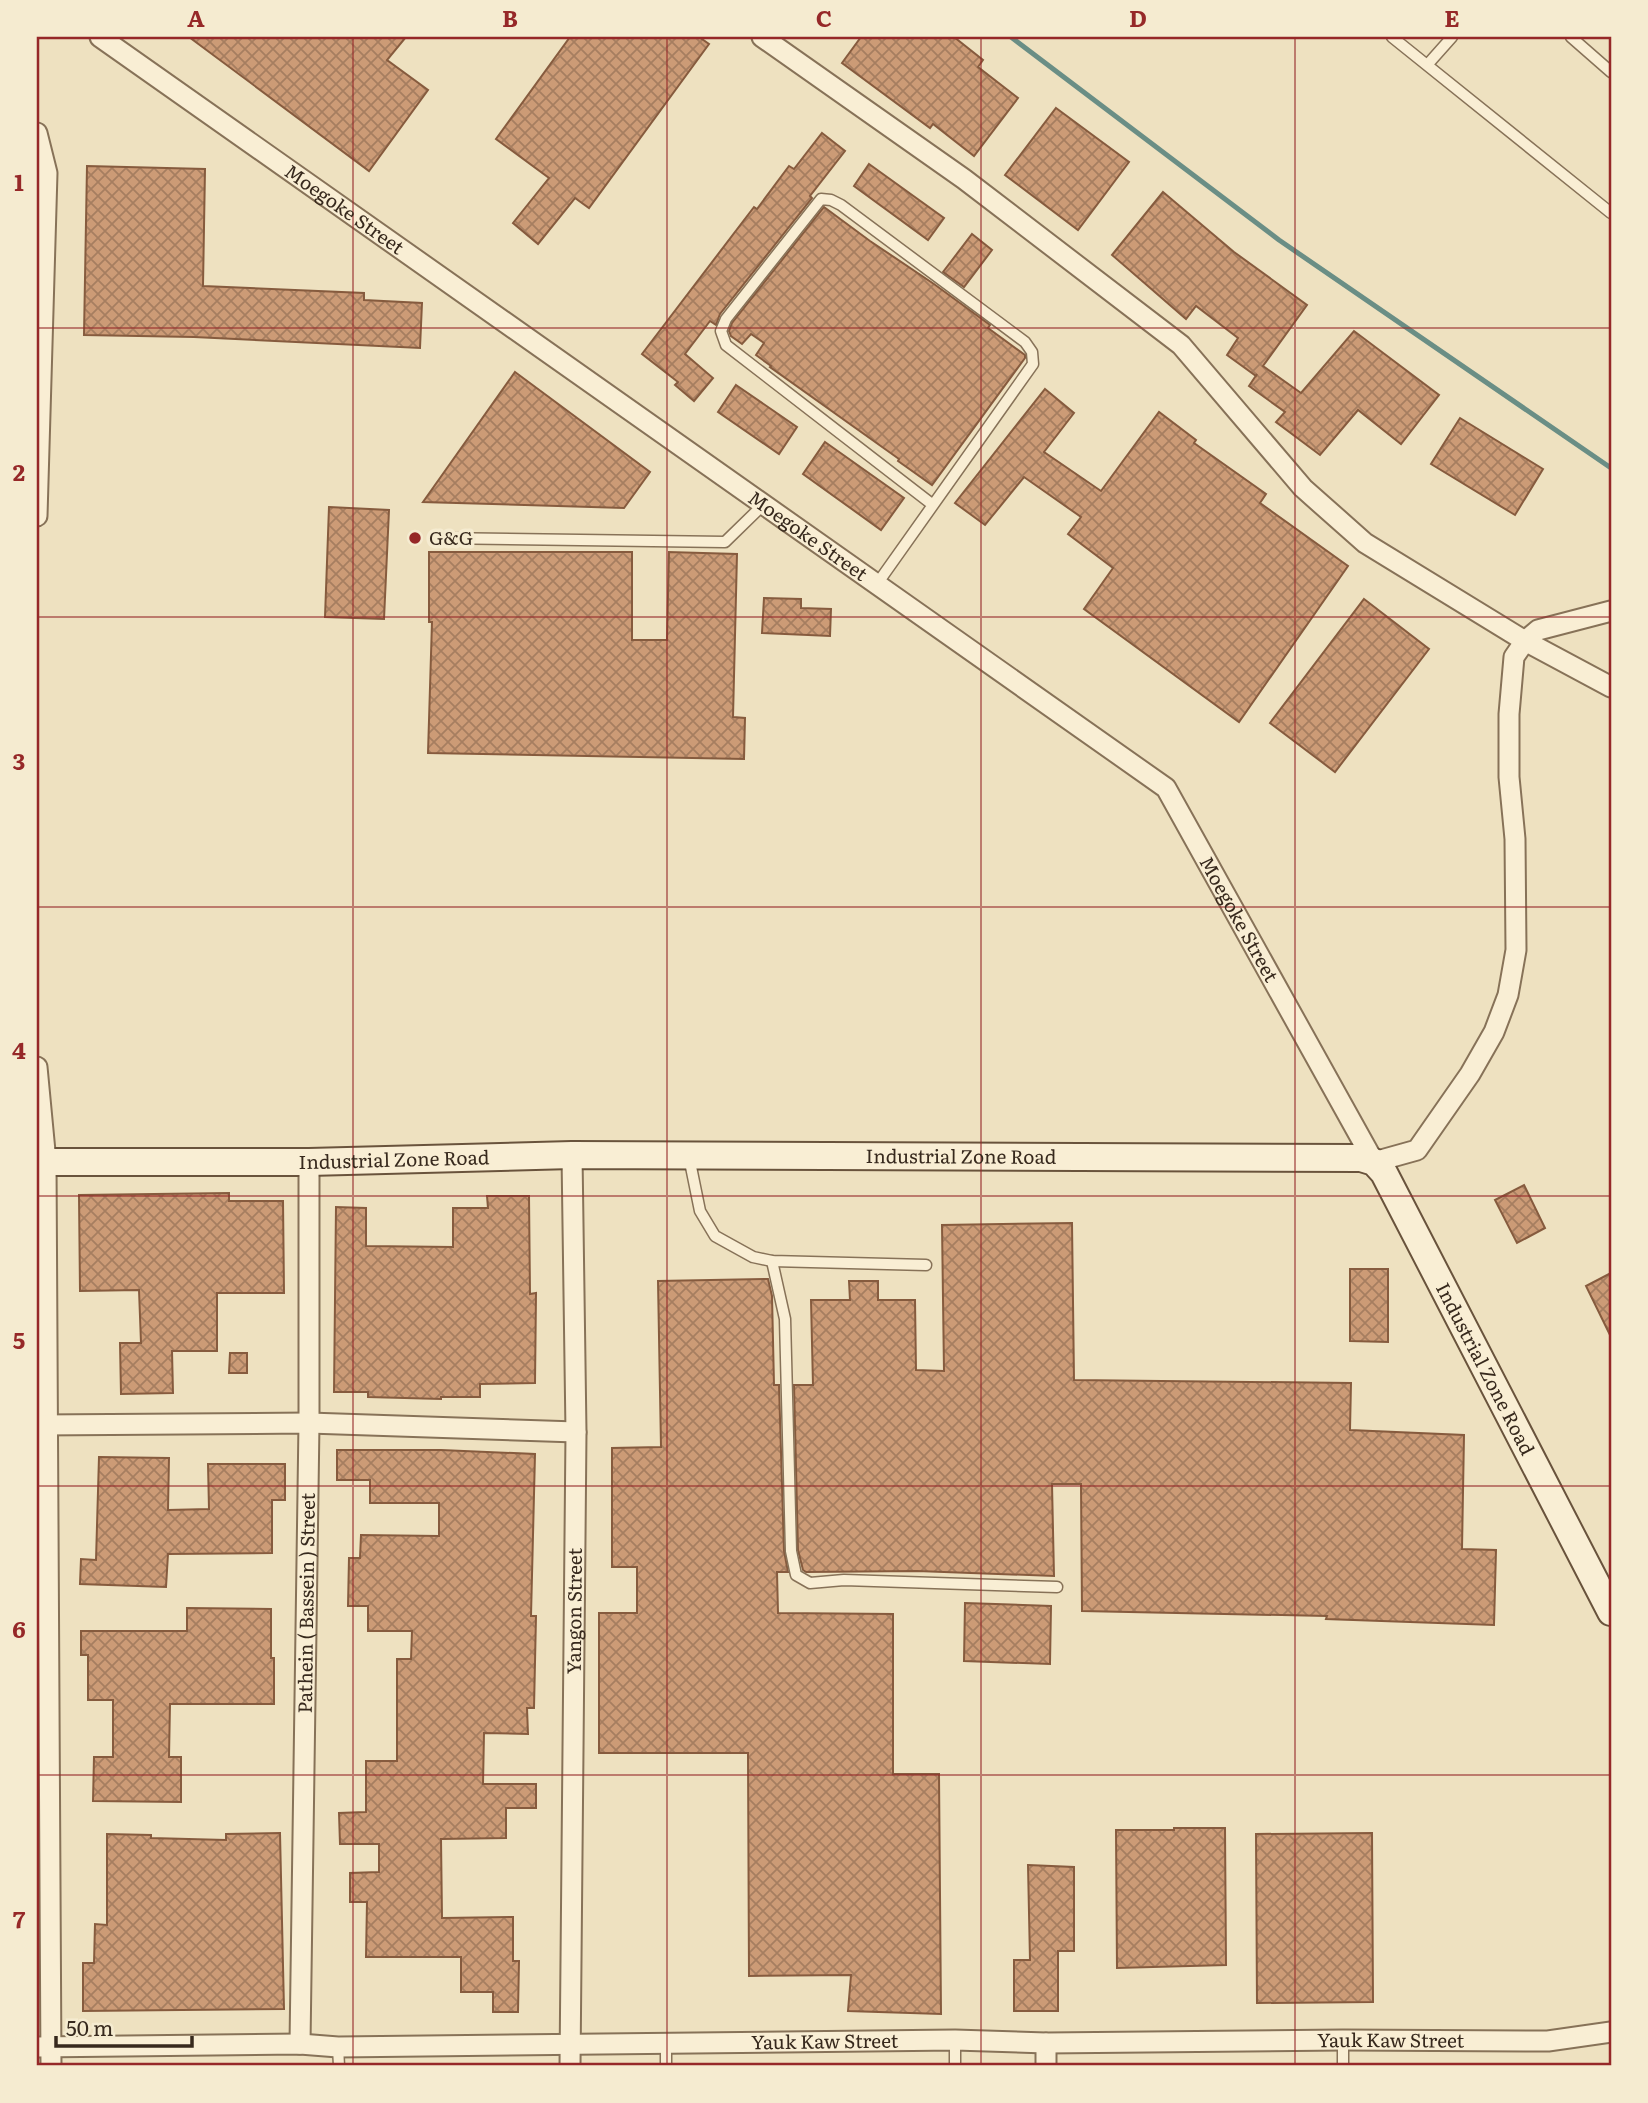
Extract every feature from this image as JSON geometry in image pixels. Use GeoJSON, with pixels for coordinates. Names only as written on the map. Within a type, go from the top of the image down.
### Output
{"type":"FeatureCollection","features":[{"type":"Feature","properties":{"kind":"street","name":"Moegoke Street"},"geometry":{"type":"LineString","coordinates":[[100,37],[1166,788],[1374,1162]]}},
{"type":"Feature","properties":{"kind":"street"},"geometry":{"type":"LineString","coordinates":[[762,37],[964,179],[1181,345],[1303,488],[1365,543],[1525,641],[1611,687]]}},
{"type":"Feature","properties":{"kind":"street"},"geometry":{"type":"LineString","coordinates":[[37,133],[47,173],[37,516]]}},
{"type":"Feature","properties":{"kind":"street"},"geometry":{"type":"LineString","coordinates":[[1374,1162],[1417,1150],[1471,1074],[1494,1032],[1508,995],[1516,950],[1516,839],[1509,777],[1509,714],[1514,657],[1525,641],[1538,630],[1611,611]]}},
{"type":"Feature","properties":{"kind":"street"},"geometry":{"type":"LineString","coordinates":[[37,1067],[42,1162],[46,2053]]}},
{"type":"Feature","properties":{"kind":"street","name":"Industrial Zone Road"},"geometry":{"type":"LineString","coordinates":[[42,1162],[309,1162],[572,1155],[1361,1158],[1374,1162],[1384,1173],[1610,1606]]}},
{"type":"Feature","properties":{"kind":"street","name":"Yangon Street"},"geometry":{"type":"LineString","coordinates":[[570,2066],[576,1432],[572,1155]]}},
{"type":"Feature","properties":{"kind":"street","name":"Pathein ( Bassein ) Street"},"geometry":{"type":"LineString","coordinates":[[300,2044],[309,1423],[309,1162]]}},
{"type":"Feature","properties":{"kind":"street"},"geometry":{"type":"LineString","coordinates":[[43,1424],[309,1423],[576,1432]]}},
{"type":"Feature","properties":{"kind":"street","name":"Yauk Kaw Street"},"geometry":{"type":"LineString","coordinates":[[46,2053],[300,2044],[338,2056],[569,2045],[955,2040],[1046,2043],[1548,2041],[1611,2032]]}},
{"type":"Feature","properties":{"kind":"street"},"geometry":{"type":"LineString","coordinates":[[1046,2043],[1046,2066]]}},
{"type":"Feature","properties":{"kind":"lane"},"geometry":{"type":"LineString","coordinates":[[1392,37],[1611,213]]}},
{"type":"Feature","properties":{"kind":"lane"},"geometry":{"type":"LineString","coordinates":[[1428,64],[1452,37]]}},
{"type":"Feature","properties":{"kind":"lane"},"geometry":{"type":"LineString","coordinates":[[1571,37],[1611,72]]}},
{"type":"Feature","properties":{"kind":"lane"},"geometry":{"type":"LineString","coordinates":[[877,584],[1033,364],[1032,352],[1025,342],[841,205],[831,200],[821,200],[726,318],[721,331],[726,345],[933,505]]}},
{"type":"Feature","properties":{"kind":"lane"},"geometry":{"type":"LineString","coordinates":[[435,538],[725,542],[764,505]]}},
{"type":"Feature","properties":{"kind":"lane"},"geometry":{"type":"LineString","coordinates":[[688,1155],[700,1211],[715,1236],[753,1256],[772,1261],[926,1265]]}},
{"type":"Feature","properties":{"kind":"lane"},"geometry":{"type":"LineString","coordinates":[[772,1261],[785,1319],[791,1551],[796,1575],[810,1583],[844,1580],[1057,1587]]}},
{"type":"Feature","properties":{"kind":"lane"},"geometry":{"type":"LineString","coordinates":[[955,2040],[955,2066]]}},
{"type":"Feature","properties":{"kind":"lane"},"geometry":{"type":"LineString","coordinates":[[1343,2040],[1343,2066]]}},
{"type":"Feature","properties":{"kind":"lane"},"geometry":{"type":"LineString","coordinates":[[666,2044],[666,2066]]}},
{"type":"Feature","properties":{"kind":"building"},"geometry":{"type":"Polygon","coordinates":[[[189,37],[406,37],[387,60],[428,90],[369,171],[189,37]]]}},
{"type":"Feature","properties":{"kind":"building"},"geometry":{"type":"Polygon","coordinates":[[[570,37],[699,37],[709,44],[589,208],[575,198],[538,244],[513,223],[549,178],[496,139],[570,37]]]}},
{"type":"Feature","properties":{"kind":"building"},"geometry":{"type":"Polygon","coordinates":[[[861,37],[954,37],[983,60],[978,67],[1018,98],[974,156],[933,124],[930,128],[842,63],[861,37]]]}},
{"type":"Feature","properties":{"kind":"building"},"geometry":{"type":"Polygon","coordinates":[[[1056,108],[1129,162],[1078,230],[1005,175],[1056,108]]]}},
{"type":"Feature","properties":{"kind":"building"},"geometry":{"type":"Polygon","coordinates":[[[822,133],[845,151],[810,196],[812,198],[720,314],[716,325],[710,321],[685,354],[713,378],[694,401],[675,385],[678,382],[642,354],[754,207],[757,209],[789,166],[794,169],[822,133]]]}},
{"type":"Feature","properties":{"kind":"building"},"geometry":{"type":"Polygon","coordinates":[[[869,164],[944,218],[928,240],[854,186],[869,164]]]}},
{"type":"Feature","properties":{"kind":"building"},"geometry":{"type":"Polygon","coordinates":[[[87,166],[205,169],[203,286],[364,293],[364,300],[422,303],[420,348],[194,337],[84,335],[87,166]]]}},
{"type":"Feature","properties":{"kind":"building"},"geometry":{"type":"Polygon","coordinates":[[[1163,192],[1234,252],[1307,305],[1263,366],[1301,393],[1354,331],[1439,395],[1401,444],[1358,410],[1320,455],[1276,422],[1285,412],[1249,386],[1256,376],[1227,355],[1238,338],[1196,306],[1186,319],[1112,255],[1163,192]]]}},
{"type":"Feature","properties":{"kind":"building"},"geometry":{"type":"Polygon","coordinates":[[[824,207],[990,325],[988,328],[1025,355],[932,485],[770,367],[756,355],[764,343],[751,334],[742,344],[731,336],[729,331],[732,323],[824,207]]]}},
{"type":"Feature","properties":{"kind":"building"},"geometry":{"type":"Polygon","coordinates":[[[972,234],[992,250],[964,287],[943,272],[972,234]]]}},
{"type":"Feature","properties":{"kind":"building"},"geometry":{"type":"Polygon","coordinates":[[[515,372],[650,472],[624,508],[423,502],[515,372]]]}},
{"type":"Feature","properties":{"kind":"building"},"geometry":{"type":"Polygon","coordinates":[[[736,385],[797,427],[779,454],[718,412],[736,385]]]}},
{"type":"Feature","properties":{"kind":"building"},"geometry":{"type":"Polygon","coordinates":[[[1045,389],[1074,413],[1044,452],[1101,491],[1159,412],[1196,440],[1194,443],[1266,494],[1260,503],[1348,566],[1239,722],[1084,609],[1113,568],[1068,534],[1081,517],[1024,477],[985,525],[955,503],[1045,389]]]}},
{"type":"Feature","properties":{"kind":"building"},"geometry":{"type":"Polygon","coordinates":[[[1460,418],[1543,469],[1515,515],[1431,464],[1460,418]]]}},
{"type":"Feature","properties":{"kind":"building"},"geometry":{"type":"Polygon","coordinates":[[[825,442],[904,498],[881,530],[803,474],[825,442]]]}},
{"type":"Feature","properties":{"kind":"building"},"geometry":{"type":"Polygon","coordinates":[[[329,507],[389,510],[384,619],[325,617],[329,507]]]}},
{"type":"Feature","properties":{"kind":"building"},"geometry":{"type":"Polygon","coordinates":[[[429,552],[632,552],[632,640],[667,640],[669,552],[737,554],[733,717],[745,718],[744,759],[428,753],[432,622],[429,622],[429,552]]]}},
{"type":"Feature","properties":{"kind":"building"},"geometry":{"type":"Polygon","coordinates":[[[764,598],[801,599],[801,608],[831,609],[830,636],[762,633],[764,598]]]}},
{"type":"Feature","properties":{"kind":"building"},"geometry":{"type":"Polygon","coordinates":[[[1364,599],[1429,649],[1335,772],[1270,723],[1364,599]]]}},
{"type":"Feature","properties":{"kind":"building"},"geometry":{"type":"Polygon","coordinates":[[[1524,1185],[1545,1228],[1517,1243],[1495,1200],[1524,1185]]]}},
{"type":"Feature","properties":{"kind":"building"},"geometry":{"type":"Polygon","coordinates":[[[229,1193],[229,1201],[283,1201],[284,1293],[217,1293],[217,1351],[172,1351],[173,1393],[121,1394],[120,1343],[141,1343],[139,1290],[80,1291],[79,1195],[229,1193]]]}},
{"type":"Feature","properties":{"kind":"building"},"geometry":{"type":"Polygon","coordinates":[[[487,1196],[529,1196],[530,1294],[536,1293],[535,1383],[480,1384],[480,1397],[441,1399],[368,1397],[368,1392],[334,1392],[336,1207],[366,1208],[366,1246],[453,1247],[453,1208],[488,1208],[487,1196]]]}},
{"type":"Feature","properties":{"kind":"building"},"geometry":{"type":"Polygon","coordinates":[[[1072,1223],[1074,1380],[1351,1383],[1350,1430],[1464,1435],[1462,1549],[1496,1550],[1494,1625],[1326,1619],[1327,1616],[1082,1611],[1081,1484],[1052,1484],[1054,1576],[803,1570],[798,1550],[794,1385],[813,1385],[811,1300],[850,1300],[849,1281],[878,1281],[878,1300],[915,1300],[916,1370],[944,1371],[942,1225],[1072,1223]]]}},
{"type":"Feature","properties":{"kind":"building"},"geometry":{"type":"Polygon","coordinates":[[[1350,1269],[1388,1269],[1388,1342],[1350,1341],[1350,1269]]]}},
{"type":"Feature","properties":{"kind":"building"},"geometry":{"type":"Polygon","coordinates":[[[1611,1273],[1611,1337],[1586,1286],[1611,1273]]]}},
{"type":"Feature","properties":{"kind":"building"},"geometry":{"type":"Polygon","coordinates":[[[768,1279],[772,1296],[774,1385],[779,1385],[784,1551],[788,1572],[777,1572],[778,1613],[893,1614],[893,1774],[939,1774],[941,2014],[848,2011],[851,1975],[749,1976],[748,1753],[599,1753],[599,1613],[637,1613],[637,1567],[612,1567],[612,1448],[661,1447],[658,1281],[768,1279]]]}},
{"type":"Feature","properties":{"kind":"building"},"geometry":{"type":"Polygon","coordinates":[[[230,1353],[247,1353],[247,1373],[229,1373],[230,1353]]]}},
{"type":"Feature","properties":{"kind":"building"},"geometry":{"type":"Polygon","coordinates":[[[337,1450],[441,1450],[535,1454],[531,1616],[536,1616],[534,1708],[527,1708],[528,1734],[484,1733],[483,1784],[536,1784],[536,1808],[506,1808],[506,1838],[441,1839],[442,1918],[513,1917],[513,1961],[519,1961],[518,2012],[493,2012],[493,1992],[461,1992],[461,1957],[366,1957],[367,1902],[350,1902],[350,1873],[379,1872],[379,1844],[340,1844],[339,1813],[366,1812],[366,1761],[397,1761],[397,1659],[411,1659],[412,1631],[368,1631],[368,1606],[348,1606],[349,1558],[360,1558],[361,1535],[439,1536],[439,1503],[370,1503],[370,1480],[337,1480],[337,1450]]]}},
{"type":"Feature","properties":{"kind":"building"},"geometry":{"type":"Polygon","coordinates":[[[99,1457],[169,1458],[168,1510],[209,1509],[208,1464],[285,1464],[285,1500],[272,1500],[272,1553],[168,1554],[166,1587],[80,1584],[81,1559],[96,1560],[99,1457]]]}},
{"type":"Feature","properties":{"kind":"building"},"geometry":{"type":"Polygon","coordinates":[[[965,1603],[1051,1606],[1050,1664],[964,1661],[965,1603]]]}},
{"type":"Feature","properties":{"kind":"building"},"geometry":{"type":"Polygon","coordinates":[[[187,1608],[271,1609],[274,1704],[170,1704],[169,1757],[181,1757],[181,1802],[93,1801],[94,1757],[113,1757],[113,1700],[88,1700],[88,1655],[81,1655],[81,1631],[187,1631],[187,1608]]]}},
{"type":"Feature","properties":{"kind":"building"},"geometry":{"type":"Polygon","coordinates":[[[1225,1828],[1226,1965],[1117,1968],[1116,1830],[1225,1828]]]}},
{"type":"Feature","properties":{"kind":"building"},"geometry":{"type":"Polygon","coordinates":[[[280,1833],[284,2009],[83,2011],[83,1963],[94,1963],[95,1924],[107,1925],[107,1834],[226,1840],[226,1834],[280,1833]]]}},
{"type":"Feature","properties":{"kind":"building"},"geometry":{"type":"Polygon","coordinates":[[[1372,1833],[1373,2002],[1257,2003],[1256,1834],[1372,1833]]]}},
{"type":"Feature","properties":{"kind":"building"},"geometry":{"type":"Polygon","coordinates":[[[1028,1865],[1074,1867],[1074,1951],[1058,1951],[1058,2011],[1014,2011],[1014,1960],[1030,1960],[1028,1865]]]}},
{"type":"Feature","properties":{"kind":"waterway"},"geometry":{"type":"LineString","coordinates":[[1011,37],[1279,240],[1611,468]]}},
{"type":"Feature","properties":{"kind":"place","name":"G&G"},"geometry":{"type":"Point","coordinates":[415,538]}}]}
